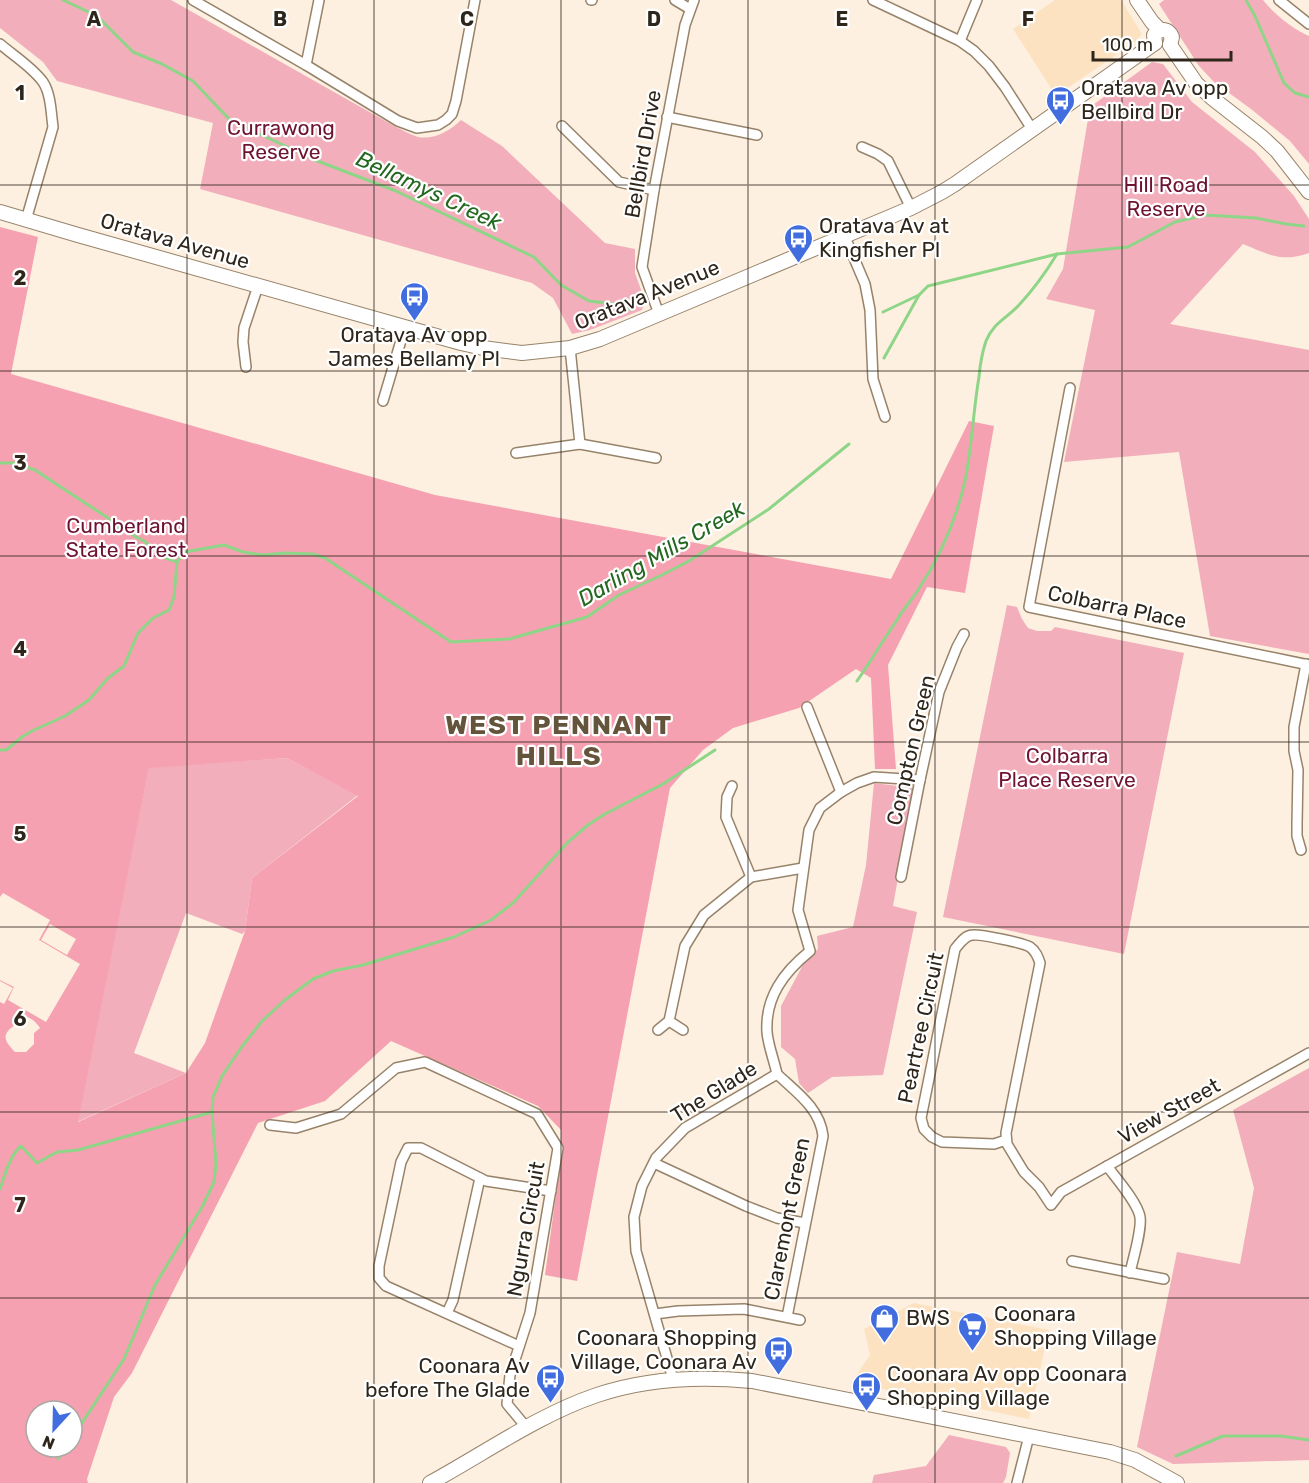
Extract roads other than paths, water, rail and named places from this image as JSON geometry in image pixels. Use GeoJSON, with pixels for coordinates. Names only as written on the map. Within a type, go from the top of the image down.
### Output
{"type":"FeatureCollection","features":[{"type":"Feature","properties":{"kind":"street"},"geometry":{"type":"LineString","coordinates":[[193,0],[398,121],[417,128],[438,125],[452,114],[475,0]]}},
{"type":"Feature","properties":{"kind":"street"},"geometry":{"type":"LineString","coordinates":[[306,65],[319,0]]}},
{"type":"Feature","properties":{"kind":"street"},"geometry":{"type":"LineString","coordinates":[[675,0],[692,5]]}},
{"type":"Feature","properties":{"kind":"street"},"geometry":{"type":"LineString","coordinates":[[873,0],[960,41],[974,51],[990,66],[1032,129]]}},
{"type":"Feature","properties":{"kind":"street"},"geometry":{"type":"LineString","coordinates":[[960,41],[977,0]]}},
{"type":"Feature","properties":{"kind":"street"},"geometry":{"type":"LineString","coordinates":[[1137,0],[1152,22],[1162,48],[1170,45],[1196,83],[1212,99],[1262,137],[1285,160],[1309,192]]}},
{"type":"Feature","properties":{"kind":"street"},"geometry":{"type":"LineString","coordinates":[[1279,0],[1309,24]]}},
{"type":"Feature","properties":{"kind":"street","name":"Bellbird Drive"},"geometry":{"type":"LineString","coordinates":[[659,314],[642,267],[667,117],[685,25],[692,5]]}},
{"type":"Feature","properties":{"kind":"street","name":"Oratava Avenue"},"geometry":{"type":"LineString","coordinates":[[0,212],[461,343],[522,353],[570,348],[600,339],[911,208],[948,188],[1158,37]]}},
{"type":"Feature","properties":{"kind":"street"},"geometry":{"type":"LineString","coordinates":[[0,44],[43,82],[49,98],[53,127],[26,220]]}},
{"type":"Feature","properties":{"kind":"street"},"geometry":{"type":"LineString","coordinates":[[667,117],[757,135]]}},
{"type":"Feature","properties":{"kind":"street"},"geometry":{"type":"LineString","coordinates":[[562,126],[619,182],[654,190]]}},
{"type":"Feature","properties":{"kind":"street"},"geometry":{"type":"LineString","coordinates":[[862,147],[888,161],[911,208]]}},
{"type":"Feature","properties":{"kind":"street"},"geometry":{"type":"LineString","coordinates":[[845,237],[865,284],[870,310],[873,379],[885,417]]}},
{"type":"Feature","properties":{"kind":"street"},"geometry":{"type":"LineString","coordinates":[[246,367],[244,328],[258,286]]}},
{"type":"Feature","properties":{"kind":"street"},"geometry":{"type":"LineString","coordinates":[[383,401],[405,327]]}},
{"type":"Feature","properties":{"kind":"street"},"geometry":{"type":"LineString","coordinates":[[570,348],[579,444]]}},
{"type":"Feature","properties":{"kind":"street","name":"Colbarra Place"},"geometry":{"type":"LineString","coordinates":[[1070,388],[1029,607],[1308,665]]}},
{"type":"Feature","properties":{"kind":"street"},"geometry":{"type":"LineString","coordinates":[[516,453],[579,444],[656,458]]}},
{"type":"Feature","properties":{"kind":"street","name":"Compton Green"},"geometry":{"type":"LineString","coordinates":[[901,877],[939,692],[964,634]]}},
{"type":"Feature","properties":{"kind":"street"},"geometry":{"type":"LineString","coordinates":[[1300,850],[1296,824],[1298,770],[1294,751],[1294,727],[1308,665]]}},
{"type":"Feature","properties":{"kind":"street"},"geometry":{"type":"LineString","coordinates":[[807,707],[841,792]]}},
{"type":"Feature","properties":{"kind":"street"},"geometry":{"type":"LineString","coordinates":[[777,1074],[767,1032],[769,1003],[783,976],[810,951],[798,910],[809,830],[820,808],[857,783],[874,777],[920,780]]}},
{"type":"Feature","properties":{"kind":"street"},"geometry":{"type":"LineString","coordinates":[[732,786],[727,797],[726,817],[751,877]]}},
{"type":"Feature","properties":{"kind":"street"},"geometry":{"type":"LineString","coordinates":[[658,1030],[669,1021],[685,946],[704,915],[751,877],[803,868]]}},
{"type":"Feature","properties":{"kind":"street","name":"Peartree Circuit"},"geometry":{"type":"LineString","coordinates":[[974,934],[1030,946],[1036,952],[1040,963],[1006,1140],[994,1144],[942,1142],[932,1137],[924,1129],[921,1118],[955,949],[966,937],[974,934]]}},
{"type":"Feature","properties":{"kind":"street"},"geometry":{"type":"LineString","coordinates":[[669,1021],[683,1030]]}},
{"type":"Feature","properties":{"kind":"street","name":"View Street"},"geometry":{"type":"LineString","coordinates":[[1006,1140],[1024,1172],[1039,1187],[1051,1205],[1061,1191],[1309,1053]]}},
{"type":"Feature","properties":{"kind":"street","name":"Ngurra Circuit"},"geometry":{"type":"LineString","coordinates":[[270,1125],[296,1128],[341,1114],[396,1068],[425,1062],[537,1114],[558,1148],[530,1312],[510,1375],[507,1404],[527,1428]]}},
{"type":"Feature","properties":{"kind":"street","name":"The Glade"},"geometry":{"type":"LineString","coordinates":[[673,1379],[636,1251],[634,1217],[642,1186],[656,1158],[685,1128],[777,1074]]}},
{"type":"Feature","properties":{"kind":"street","name":"Claremont Green"},"geometry":{"type":"LineString","coordinates":[[777,1074],[813,1108],[822,1125],[823,1136],[787,1317]]}},
{"type":"Feature","properties":{"kind":"street"},"geometry":{"type":"LineString","coordinates":[[519,1346],[386,1286],[380,1278],[379,1266],[401,1162],[408,1149],[421,1148],[486,1181],[551,1191]]}},
{"type":"Feature","properties":{"kind":"street"},"geometry":{"type":"LineString","coordinates":[[654,1163],[746,1206],[777,1218],[805,1223]]}},
{"type":"Feature","properties":{"kind":"street"},"geometry":{"type":"LineString","coordinates":[[1107,1166],[1136,1207],[1140,1218],[1130,1273]]}},
{"type":"Feature","properties":{"kind":"street"},"geometry":{"type":"LineString","coordinates":[[447,1313],[453,1300],[480,1179]]}},
{"type":"Feature","properties":{"kind":"street"},"geometry":{"type":"LineString","coordinates":[[1072,1261],[1164,1279]]}},
{"type":"Feature","properties":{"kind":"street"},"geometry":{"type":"LineString","coordinates":[[655,1314],[690,1310],[744,1309],[800,1320]]}},
{"type":"Feature","properties":{"kind":"street"},"geometry":{"type":"LineString","coordinates":[[430,1483],[561,1409],[598,1395],[651,1382],[712,1378],[752,1381],[1110,1452],[1135,1460],[1177,1483]]}},
{"type":"Feature","properties":{"kind":"street"},"geometry":{"type":"LineString","coordinates":[[1017,1483],[1029,1436]]}},
{"type":"Feature","properties":{"kind":"waterway","name":"Bellamys Creek"},"geometry":{"type":"LineString","coordinates":[[63,0],[97,16],[133,52],[162,64],[193,81],[230,120],[315,160],[396,191],[534,257],[561,285],[589,301],[624,305],[632,310]]}},
{"type":"Feature","properties":{"kind":"waterway"},"geometry":{"type":"LineString","coordinates":[[1246,0],[1284,83],[1295,93],[1309,97]]}},
{"type":"Feature","properties":{"kind":"waterway","name":"Darling Mills Creek"},"geometry":{"type":"LineString","coordinates":[[884,358],[919,295],[928,286],[1057,254],[1128,247],[1175,222],[1205,215],[1256,218],[1304,226]]}},
{"type":"Feature","properties":{"kind":"waterway"},"geometry":{"type":"LineString","coordinates":[[857,681],[916,594],[952,524],[965,481],[986,341],[996,325],[1030,293],[1057,254]]}},
{"type":"Feature","properties":{"kind":"waterway","name":"Bellamys Creek"},"geometry":{"type":"LineString","coordinates":[[883,312],[919,295]]}},
{"type":"Feature","properties":{"kind":"waterway","name":"Darling Mills Creek"},"geometry":{"type":"LineString","coordinates":[[177,562],[185,552],[224,545],[243,552],[263,555],[313,554],[325,558],[451,642],[509,639],[587,617],[619,595],[689,561],[769,509],[849,444]]}},
{"type":"Feature","properties":{"kind":"waterway"},"geometry":{"type":"LineString","coordinates":[[0,463],[15,463],[35,470],[108,518],[119,528],[144,541],[163,557],[177,562]]}},
{"type":"Feature","properties":{"kind":"waterway"},"geometry":{"type":"LineString","coordinates":[[0,750],[6,750],[22,737],[65,716],[89,700],[107,679],[124,666],[138,633],[153,618],[169,610],[174,597],[177,562]]}},
{"type":"Feature","properties":{"kind":"waterway"},"geometry":{"type":"LineString","coordinates":[[84,1420],[124,1359],[155,1285],[202,1207],[214,1182],[216,1164],[213,1097],[222,1076],[262,1021],[313,979],[333,971],[363,965],[454,937],[491,920],[513,903],[568,842],[588,825],[663,784],[715,750]]}},
{"type":"Feature","properties":{"kind":"waterway"},"geometry":{"type":"LineString","coordinates":[[0,1189],[11,1160],[21,1146],[37,1163],[57,1152],[78,1150],[212,1112]]}},
{"type":"Feature","properties":{"kind":"waterway"},"geometry":{"type":"LineString","coordinates":[[1176,1456],[1223,1436],[1281,1436],[1309,1440]]}},
{"type":"Feature","properties":{"kind":"place","name":"Oratava Av opp Bellbird Dr"},"geometry":{"type":"Point","coordinates":[1060,126]}},
{"type":"Feature","properties":{"kind":"place","name":"Oratava Av at Kingfisher Pl"},"geometry":{"type":"Point","coordinates":[798,264]}},
{"type":"Feature","properties":{"kind":"place","name":"Oratava Av opp James Bellamy Pl"},"geometry":{"type":"Point","coordinates":[414,322]}},
{"type":"Feature","properties":{"kind":"place","name":"BWS"},"geometry":{"type":"Point","coordinates":[885,1344]}},
{"type":"Feature","properties":{"kind":"place","name":"Coonara Shopping Village"},"geometry":{"type":"Point","coordinates":[973,1352]}},
{"type":"Feature","properties":{"kind":"place","name":"Coonara Shopping Village, Coonara Av"},"geometry":{"type":"Point","coordinates":[778,1376]}},
{"type":"Feature","properties":{"kind":"place","name":"Coonara Av before The Glade"},"geometry":{"type":"Point","coordinates":[551,1404]}},
{"type":"Feature","properties":{"kind":"place","name":"Coonara Av opp Coonara Shopping Village"},"geometry":{"type":"Point","coordinates":[866,1412]}},
{"type":"Feature","properties":{"kind":"district","name":"WEST PENNANT HILLS"},"geometry":{"type":"Point","coordinates":[559,740]}},
{"type":"Feature","properties":{"kind":"park label","name":"Currawong Reserve"},"geometry":{"type":"Point","coordinates":[281,140]}},
{"type":"Feature","properties":{"kind":"park label","name":"Hill Road Reserve"},"geometry":{"type":"Point","coordinates":[1166,197]}},
{"type":"Feature","properties":{"kind":"park label","name":"Cumberland State Forest"},"geometry":{"type":"Point","coordinates":[126,538]}},
{"type":"Feature","properties":{"kind":"park label","name":"Colbarra Place Reserve"},"geometry":{"type":"Point","coordinates":[1067,768]}}]}
